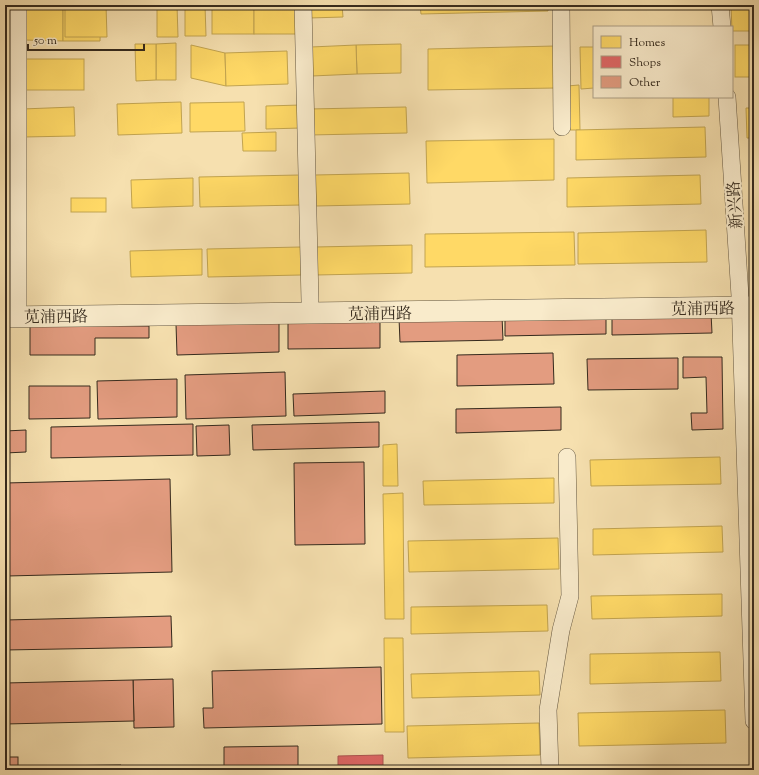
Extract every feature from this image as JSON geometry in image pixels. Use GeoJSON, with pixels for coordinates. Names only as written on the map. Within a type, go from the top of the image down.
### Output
{"type":"FeatureCollection","features":[{"type":"Feature","properties":{"kind":"street"},"geometry":{"type":"LineString","coordinates":[[9,309],[18,5]]}},
{"type":"Feature","properties":{"kind":"street"},"geometry":{"type":"LineString","coordinates":[[303,5],[310,301]]}},
{"type":"Feature","properties":{"kind":"street"},"geometry":{"type":"LineString","coordinates":[[561,5],[562,127]]}},
{"type":"Feature","properties":{"kind":"street"},"geometry":{"type":"LineString","coordinates":[[720,5],[722,26]]}},
{"type":"Feature","properties":{"kind":"street","name":"新兴路"},"geometry":{"type":"LineString","coordinates":[[726,98],[747,301],[754,721]]}},
{"type":"Feature","properties":{"kind":"street","name":"苋浦西路"},"geometry":{"type":"LineString","coordinates":[[9,309],[310,301],[747,301]]}},
{"type":"Feature","properties":{"kind":"street","name":"苋浦西路"},"geometry":{"type":"LineString","coordinates":[[9,309],[747,301]]}},
{"type":"Feature","properties":{"kind":"street"},"geometry":{"type":"LineString","coordinates":[[550,770],[548,710],[560,630],[570,596],[567,457]]}},
{"type":"Feature","properties":{"kind":"building: Homes"},"geometry":{"type":"Polygon","coordinates":[[[5,5],[13,5],[13,25],[5,25],[5,5]]]}},
{"type":"Feature","properties":{"kind":"building: Homes"},"geometry":{"type":"Polygon","coordinates":[[[23,5],[65,5],[65,37],[23,38],[23,5]]]}},
{"type":"Feature","properties":{"kind":"building: Homes"},"geometry":{"type":"Polygon","coordinates":[[[26,5],[63,5],[63,41],[25,40],[26,5]]]}},
{"type":"Feature","properties":{"kind":"building: Homes"},"geometry":{"type":"Polygon","coordinates":[[[63,5],[101,5],[100,41],[63,41],[63,5]]]}},
{"type":"Feature","properties":{"kind":"building: Homes"},"geometry":{"type":"Polygon","coordinates":[[[65,5],[106,5],[107,37],[65,37],[65,5]]]}},
{"type":"Feature","properties":{"kind":"building: Homes"},"geometry":{"type":"Polygon","coordinates":[[[157,5],[177,5],[178,37],[157,37],[157,5]]]}},
{"type":"Feature","properties":{"kind":"building: Homes"},"geometry":{"type":"Polygon","coordinates":[[[185,5],[205,5],[206,36],[185,36],[185,5]]]}},
{"type":"Feature","properties":{"kind":"building: Homes"},"geometry":{"type":"Polygon","coordinates":[[[212,5],[254,5],[254,34],[212,34],[212,5]]]}},
{"type":"Feature","properties":{"kind":"building: Homes"},"geometry":{"type":"Polygon","coordinates":[[[254,5],[296,5],[296,34],[254,34],[254,5]]]}},
{"type":"Feature","properties":{"kind":"building: Homes"},"geometry":{"type":"Polygon","coordinates":[[[309,5],[342,5],[343,17],[309,18],[309,5]]]}},
{"type":"Feature","properties":{"kind":"building: Homes"},"geometry":{"type":"Polygon","coordinates":[[[420,5],[548,5],[548,11],[421,14],[420,5]]]}},
{"type":"Feature","properties":{"kind":"building: Homes"},"geometry":{"type":"Polygon","coordinates":[[[572,5],[699,5],[699,6],[572,9],[572,5]]]}},
{"type":"Feature","properties":{"kind":"building: Homes"},"geometry":{"type":"Polygon","coordinates":[[[731,5],[754,5],[754,31],[733,31],[731,5]]]}},
{"type":"Feature","properties":{"kind":"building: Homes"},"geometry":{"type":"Polygon","coordinates":[[[5,42],[8,42],[7,71],[5,71],[5,42]]]}},
{"type":"Feature","properties":{"kind":"building: Homes"},"geometry":{"type":"Polygon","coordinates":[[[176,43],[176,80],[156,80],[156,44],[176,43]]]}},
{"type":"Feature","properties":{"kind":"building: Homes"},"geometry":{"type":"Polygon","coordinates":[[[135,44],[156,44],[156,80],[136,81],[135,44]]]}},
{"type":"Feature","properties":{"kind":"building: Homes"},"geometry":{"type":"Polygon","coordinates":[[[401,44],[401,73],[357,74],[356,45],[401,44]]]}},
{"type":"Feature","properties":{"kind":"building: Homes"},"geometry":{"type":"Polygon","coordinates":[[[191,45],[225,53],[226,86],[191,78],[191,45]]]}},
{"type":"Feature","properties":{"kind":"building: Homes"},"geometry":{"type":"Polygon","coordinates":[[[356,45],[357,74],[312,76],[311,47],[356,45]]]}},
{"type":"Feature","properties":{"kind":"building: Homes"},"geometry":{"type":"Polygon","coordinates":[[[735,45],[754,45],[754,77],[735,77],[735,45]]]}},
{"type":"Feature","properties":{"kind":"building: Homes"},"geometry":{"type":"Polygon","coordinates":[[[555,46],[556,88],[428,90],[428,49],[555,46]]]}},
{"type":"Feature","properties":{"kind":"building: Homes"},"geometry":{"type":"Polygon","coordinates":[[[580,47],[593,47],[593,88],[581,89],[580,47]]]}},
{"type":"Feature","properties":{"kind":"building: Homes"},"geometry":{"type":"Polygon","coordinates":[[[287,51],[288,84],[226,86],[225,53],[287,51]]]}},
{"type":"Feature","properties":{"kind":"building: Homes"},"geometry":{"type":"Polygon","coordinates":[[[26,59],[84,59],[84,90],[26,90],[26,59]]]}},
{"type":"Feature","properties":{"kind":"building: Homes"},"geometry":{"type":"Polygon","coordinates":[[[579,85],[580,130],[568,130],[567,86],[579,85]]]}},
{"type":"Feature","properties":{"kind":"building: Homes"},"geometry":{"type":"Polygon","coordinates":[[[5,93],[8,93],[8,119],[5,119],[5,93]]]}},
{"type":"Feature","properties":{"kind":"building: Homes"},"geometry":{"type":"Polygon","coordinates":[[[673,98],[709,98],[709,116],[673,117],[673,98]]]}},
{"type":"Feature","properties":{"kind":"building: Homes"},"geometry":{"type":"Polygon","coordinates":[[[181,102],[182,133],[118,135],[117,104],[181,102]]]}},
{"type":"Feature","properties":{"kind":"building: Homes"},"geometry":{"type":"Polygon","coordinates":[[[244,102],[245,131],[190,132],[190,103],[244,102]]]}},
{"type":"Feature","properties":{"kind":"building: Homes"},"geometry":{"type":"Polygon","coordinates":[[[301,105],[301,128],[266,129],[266,106],[301,105]]]}},
{"type":"Feature","properties":{"kind":"building: Homes"},"geometry":{"type":"Polygon","coordinates":[[[74,107],[75,136],[23,137],[22,109],[74,107]]]}},
{"type":"Feature","properties":{"kind":"building: Homes"},"geometry":{"type":"Polygon","coordinates":[[[406,107],[407,133],[309,135],[309,109],[406,107]]]}},
{"type":"Feature","properties":{"kind":"building: Homes"},"geometry":{"type":"Polygon","coordinates":[[[746,108],[754,108],[754,138],[747,138],[746,108]]]}},
{"type":"Feature","properties":{"kind":"building: Homes"},"geometry":{"type":"Polygon","coordinates":[[[705,127],[706,157],[576,160],[576,130],[705,127]]]}},
{"type":"Feature","properties":{"kind":"building: Homes"},"geometry":{"type":"Polygon","coordinates":[[[276,132],[276,151],[243,151],[242,133],[276,132]]]}},
{"type":"Feature","properties":{"kind":"building: Homes"},"geometry":{"type":"Polygon","coordinates":[[[554,139],[554,180],[427,183],[426,141],[554,139]]]}},
{"type":"Feature","properties":{"kind":"building: Homes"},"geometry":{"type":"Polygon","coordinates":[[[751,165],[754,165],[754,193],[752,193],[751,165]]]}},
{"type":"Feature","properties":{"kind":"building: Homes"},"geometry":{"type":"Polygon","coordinates":[[[409,173],[410,204],[316,206],[315,175],[409,173]]]}},
{"type":"Feature","properties":{"kind":"building: Homes"},"geometry":{"type":"Polygon","coordinates":[[[300,175],[301,205],[200,207],[199,177],[300,175]]]}},
{"type":"Feature","properties":{"kind":"building: Homes"},"geometry":{"type":"Polygon","coordinates":[[[700,175],[701,204],[567,207],[567,178],[700,175]]]}},
{"type":"Feature","properties":{"kind":"building: Homes"},"geometry":{"type":"Polygon","coordinates":[[[193,178],[193,206],[132,208],[131,180],[193,178]]]}},
{"type":"Feature","properties":{"kind":"building: Homes"},"geometry":{"type":"Polygon","coordinates":[[[71,198],[106,198],[106,212],[71,212],[71,198]]]}},
{"type":"Feature","properties":{"kind":"building: Homes"},"geometry":{"type":"Polygon","coordinates":[[[706,230],[707,262],[578,264],[578,233],[706,230]]]}},
{"type":"Feature","properties":{"kind":"building: Homes"},"geometry":{"type":"Polygon","coordinates":[[[574,232],[575,265],[425,267],[425,234],[574,232]]]}},
{"type":"Feature","properties":{"kind":"building: Homes"},"geometry":{"type":"Polygon","coordinates":[[[412,245],[412,273],[316,275],[315,247],[412,245]]]}},
{"type":"Feature","properties":{"kind":"building: Homes"},"geometry":{"type":"Polygon","coordinates":[[[301,247],[301,275],[208,277],[207,249],[301,247]]]}},
{"type":"Feature","properties":{"kind":"building: Homes"},"geometry":{"type":"Polygon","coordinates":[[[202,249],[202,275],[131,277],[130,251],[202,249]]]}},
{"type":"Feature","properties":{"kind":"building: Homes"},"geometry":{"type":"Polygon","coordinates":[[[397,444],[398,486],[383,486],[383,445],[397,444]]]}},
{"type":"Feature","properties":{"kind":"building: Homes"},"geometry":{"type":"Polygon","coordinates":[[[720,457],[721,484],[591,486],[590,460],[720,457]]]}},
{"type":"Feature","properties":{"kind":"building: Homes"},"geometry":{"type":"Polygon","coordinates":[[[554,478],[554,503],[424,505],[423,481],[554,478]]]}},
{"type":"Feature","properties":{"kind":"building: Homes"},"geometry":{"type":"Polygon","coordinates":[[[403,493],[404,619],[385,619],[383,494],[403,493]]]}},
{"type":"Feature","properties":{"kind":"building: Homes"},"geometry":{"type":"Polygon","coordinates":[[[722,526],[723,552],[593,555],[593,529],[722,526]]]}},
{"type":"Feature","properties":{"kind":"building: Homes"},"geometry":{"type":"Polygon","coordinates":[[[558,538],[559,569],[409,572],[408,541],[558,538]]]}},
{"type":"Feature","properties":{"kind":"building: Homes"},"geometry":{"type":"Polygon","coordinates":[[[722,594],[722,616],[592,619],[591,596],[722,594]]]}},
{"type":"Feature","properties":{"kind":"building: Homes"},"geometry":{"type":"Polygon","coordinates":[[[547,605],[548,631],[411,634],[411,607],[547,605]]]}},
{"type":"Feature","properties":{"kind":"building: Homes"},"geometry":{"type":"Polygon","coordinates":[[[384,638],[403,638],[404,732],[385,732],[384,638]]]}},
{"type":"Feature","properties":{"kind":"building: Homes"},"geometry":{"type":"Polygon","coordinates":[[[720,652],[721,681],[590,684],[590,654],[720,652]]]}},
{"type":"Feature","properties":{"kind":"building: Homes"},"geometry":{"type":"Polygon","coordinates":[[[539,671],[540,695],[412,698],[411,674],[539,671]]]}},
{"type":"Feature","properties":{"kind":"building: Homes"},"geometry":{"type":"Polygon","coordinates":[[[725,710],[726,743],[579,746],[578,713],[725,710]]]}},
{"type":"Feature","properties":{"kind":"building: Homes"},"geometry":{"type":"Polygon","coordinates":[[[539,723],[540,755],[408,758],[407,726],[539,723]]]}},
{"type":"Feature","properties":{"kind":"building: Shops"},"geometry":{"type":"Polygon","coordinates":[[[383,755],[383,770],[338,770],[338,756],[383,755]]]}},
{"type":"Feature","properties":{"kind":"building: Other"},"geometry":{"type":"Polygon","coordinates":[[[711,313],[712,333],[612,335],[612,316],[711,313]]]}},
{"type":"Feature","properties":{"kind":"building: Other"},"geometry":{"type":"Polygon","coordinates":[[[606,314],[606,334],[505,336],[505,316],[606,314]]]}},
{"type":"Feature","properties":{"kind":"building: Other"},"geometry":{"type":"Polygon","coordinates":[[[502,316],[503,340],[400,342],[399,318],[502,316]]]}},
{"type":"Feature","properties":{"kind":"building: Other"},"geometry":{"type":"Polygon","coordinates":[[[380,318],[380,348],[288,349],[288,319],[380,318]]]}},
{"type":"Feature","properties":{"kind":"building: Other"},"geometry":{"type":"Polygon","coordinates":[[[279,321],[279,352],[177,355],[176,324],[279,321]]]}},
{"type":"Feature","properties":{"kind":"building: Other"},"geometry":{"type":"Polygon","coordinates":[[[30,325],[149,326],[149,338],[95,338],[95,355],[30,355],[30,325]]]}},
{"type":"Feature","properties":{"kind":"building: Other"},"geometry":{"type":"Polygon","coordinates":[[[553,353],[554,384],[457,386],[457,355],[553,353]]]}},
{"type":"Feature","properties":{"kind":"building: Other"},"geometry":{"type":"Polygon","coordinates":[[[683,357],[722,357],[723,429],[692,430],[691,413],[707,413],[706,377],[683,378],[683,357]]]}},
{"type":"Feature","properties":{"kind":"building: Other"},"geometry":{"type":"Polygon","coordinates":[[[678,358],[678,389],[588,390],[587,359],[678,358]]]}},
{"type":"Feature","properties":{"kind":"building: Other"},"geometry":{"type":"Polygon","coordinates":[[[285,372],[286,416],[186,419],[185,375],[285,372]]]}},
{"type":"Feature","properties":{"kind":"building: Other"},"geometry":{"type":"Polygon","coordinates":[[[177,379],[177,417],[98,419],[97,381],[177,379]]]}},
{"type":"Feature","properties":{"kind":"building: Other"},"geometry":{"type":"Polygon","coordinates":[[[29,386],[90,386],[90,418],[29,419],[29,386]]]}},
{"type":"Feature","properties":{"kind":"building: Other"},"geometry":{"type":"Polygon","coordinates":[[[385,391],[385,413],[294,416],[293,394],[385,391]]]}},
{"type":"Feature","properties":{"kind":"building: Other"},"geometry":{"type":"Polygon","coordinates":[[[561,407],[561,430],[456,433],[456,409],[561,407]]]}},
{"type":"Feature","properties":{"kind":"building: Other"},"geometry":{"type":"Polygon","coordinates":[[[379,422],[379,447],[253,450],[252,425],[379,422]]]}},
{"type":"Feature","properties":{"kind":"building: Other"},"geometry":{"type":"Polygon","coordinates":[[[193,424],[193,455],[51,458],[51,427],[193,424]]]}},
{"type":"Feature","properties":{"kind":"building: Other"},"geometry":{"type":"Polygon","coordinates":[[[229,425],[230,455],[197,456],[196,426],[229,425]]]}},
{"type":"Feature","properties":{"kind":"building: Other"},"geometry":{"type":"Polygon","coordinates":[[[26,430],[26,452],[5,453],[5,431],[26,430]]]}},
{"type":"Feature","properties":{"kind":"building: Other"},"geometry":{"type":"Polygon","coordinates":[[[364,462],[365,544],[295,545],[294,463],[364,462]]]}},
{"type":"Feature","properties":{"kind":"building: Other"},"geometry":{"type":"Polygon","coordinates":[[[170,479],[172,572],[7,576],[5,483],[170,479]]]}},
{"type":"Feature","properties":{"kind":"building: Other"},"geometry":{"type":"Polygon","coordinates":[[[171,616],[172,647],[5,650],[5,620],[171,616]]]}},
{"type":"Feature","properties":{"kind":"building: Other"},"geometry":{"type":"Polygon","coordinates":[[[381,667],[382,724],[204,728],[203,708],[213,708],[212,671],[381,667]]]}},
{"type":"Feature","properties":{"kind":"building: Other"},"geometry":{"type":"Polygon","coordinates":[[[173,679],[174,727],[134,728],[133,680],[173,679]]]}},
{"type":"Feature","properties":{"kind":"building: Other"},"geometry":{"type":"Polygon","coordinates":[[[133,680],[134,721],[5,724],[5,683],[133,680]]]}},
{"type":"Feature","properties":{"kind":"building: Other"},"geometry":{"type":"Polygon","coordinates":[[[298,746],[298,770],[224,770],[224,747],[298,746]]]}},
{"type":"Feature","properties":{"kind":"building: Other"},"geometry":{"type":"Polygon","coordinates":[[[5,757],[18,757],[18,770],[5,770],[5,757]]]}},
{"type":"Feature","properties":{"kind":"building: Other"},"geometry":{"type":"Polygon","coordinates":[[[121,765],[121,770],[49,770],[49,766],[121,765]]]}}]}
